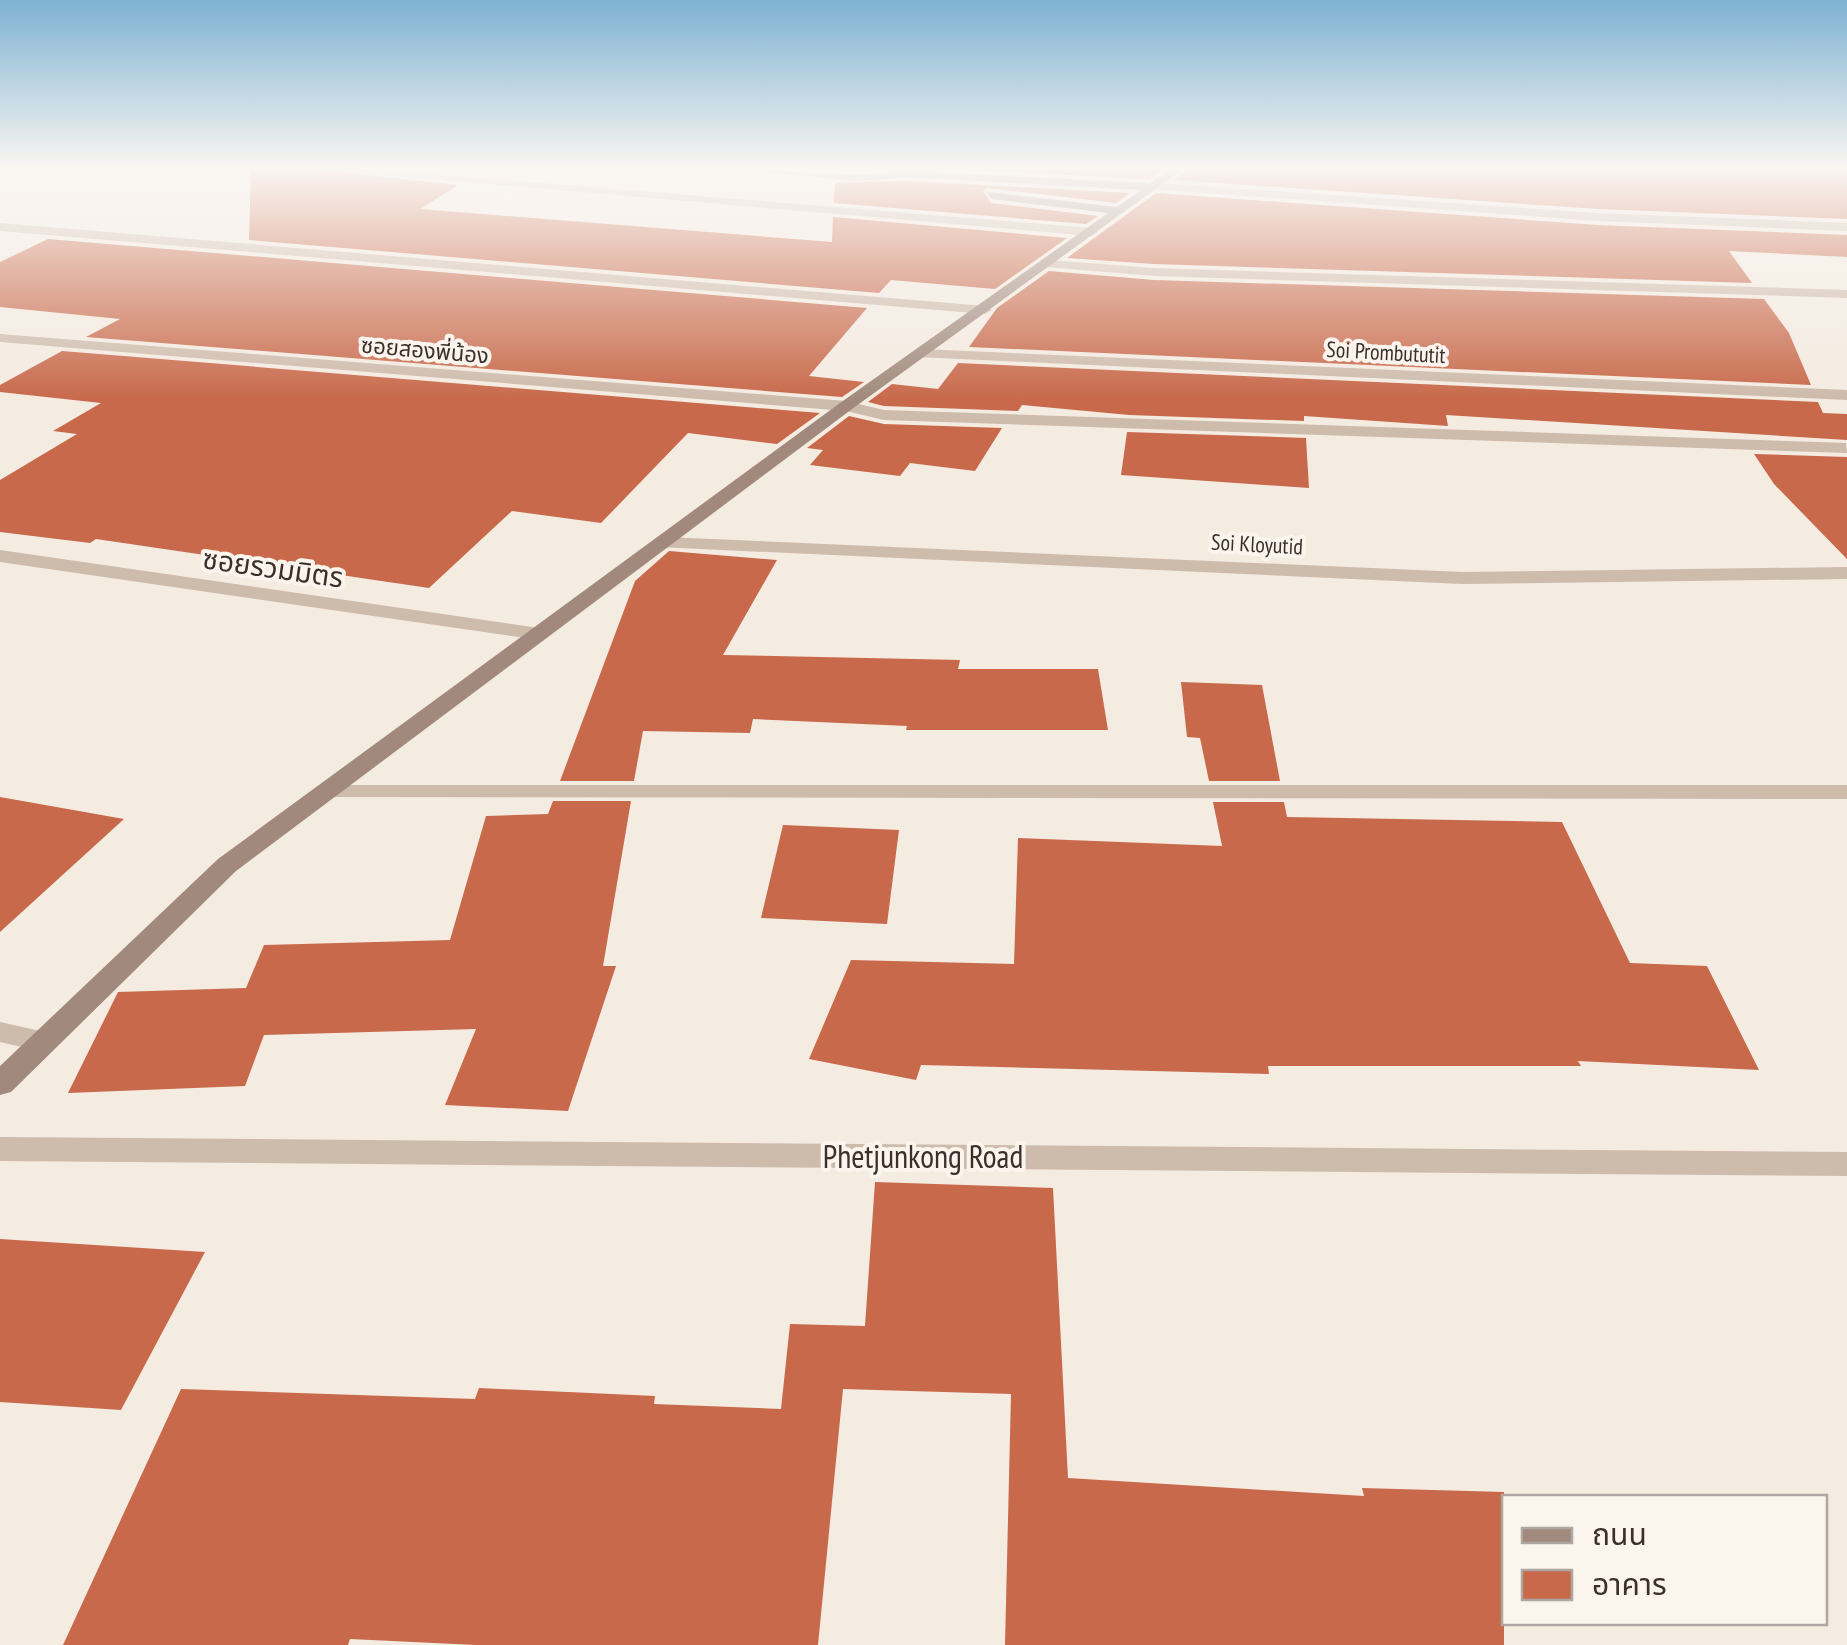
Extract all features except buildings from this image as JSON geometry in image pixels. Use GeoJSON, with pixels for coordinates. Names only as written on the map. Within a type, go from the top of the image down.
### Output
{"type":"FeatureCollection","features":[{"type":"Feature","properties":{"kind":"street"},"geometry":{"type":"LineString","coordinates":[[223,246],[985,310]]}},
{"type":"Feature","properties":{"kind":"street"},"geometry":{"type":"LineString","coordinates":[[0,1084],[227,865],[846,406],[1074,246]]}},
{"type":"Feature","properties":{"kind":"street"},"geometry":{"type":"LineString","coordinates":[[1049,264],[1154,272],[1847,294]]}},
{"type":"Feature","properties":{"kind":"street","name":"ซอยสองพี่น้อง"},"geometry":{"type":"LineString","coordinates":[[0,338],[846,406],[884,415],[1846,448]]}},
{"type":"Feature","properties":{"kind":"street","name":"Soi Prombututit"},"geometry":{"type":"LineString","coordinates":[[922,354],[1847,396]]}},
{"type":"Feature","properties":{"kind":"street","name":"Soi Kloyutid"},"geometry":{"type":"LineString","coordinates":[[665,543],[1462,578],[1847,574]]}},
{"type":"Feature","properties":{"kind":"street","name":"ซอยรวมมิตร"},"geometry":{"type":"LineString","coordinates":[[0,556],[539,634]]}},
{"type":"Feature","properties":{"kind":"street"},"geometry":{"type":"LineString","coordinates":[[326,792],[1847,792]]}},
{"type":"Feature","properties":{"kind":"street"},"geometry":{"type":"LineString","coordinates":[[0,1032],[44,1041]]}},
{"type":"Feature","properties":{"kind":"street","name":"Phetjunkong Road"},"geometry":{"type":"LineString","coordinates":[[0,1148],[1847,1164]]}}]}
